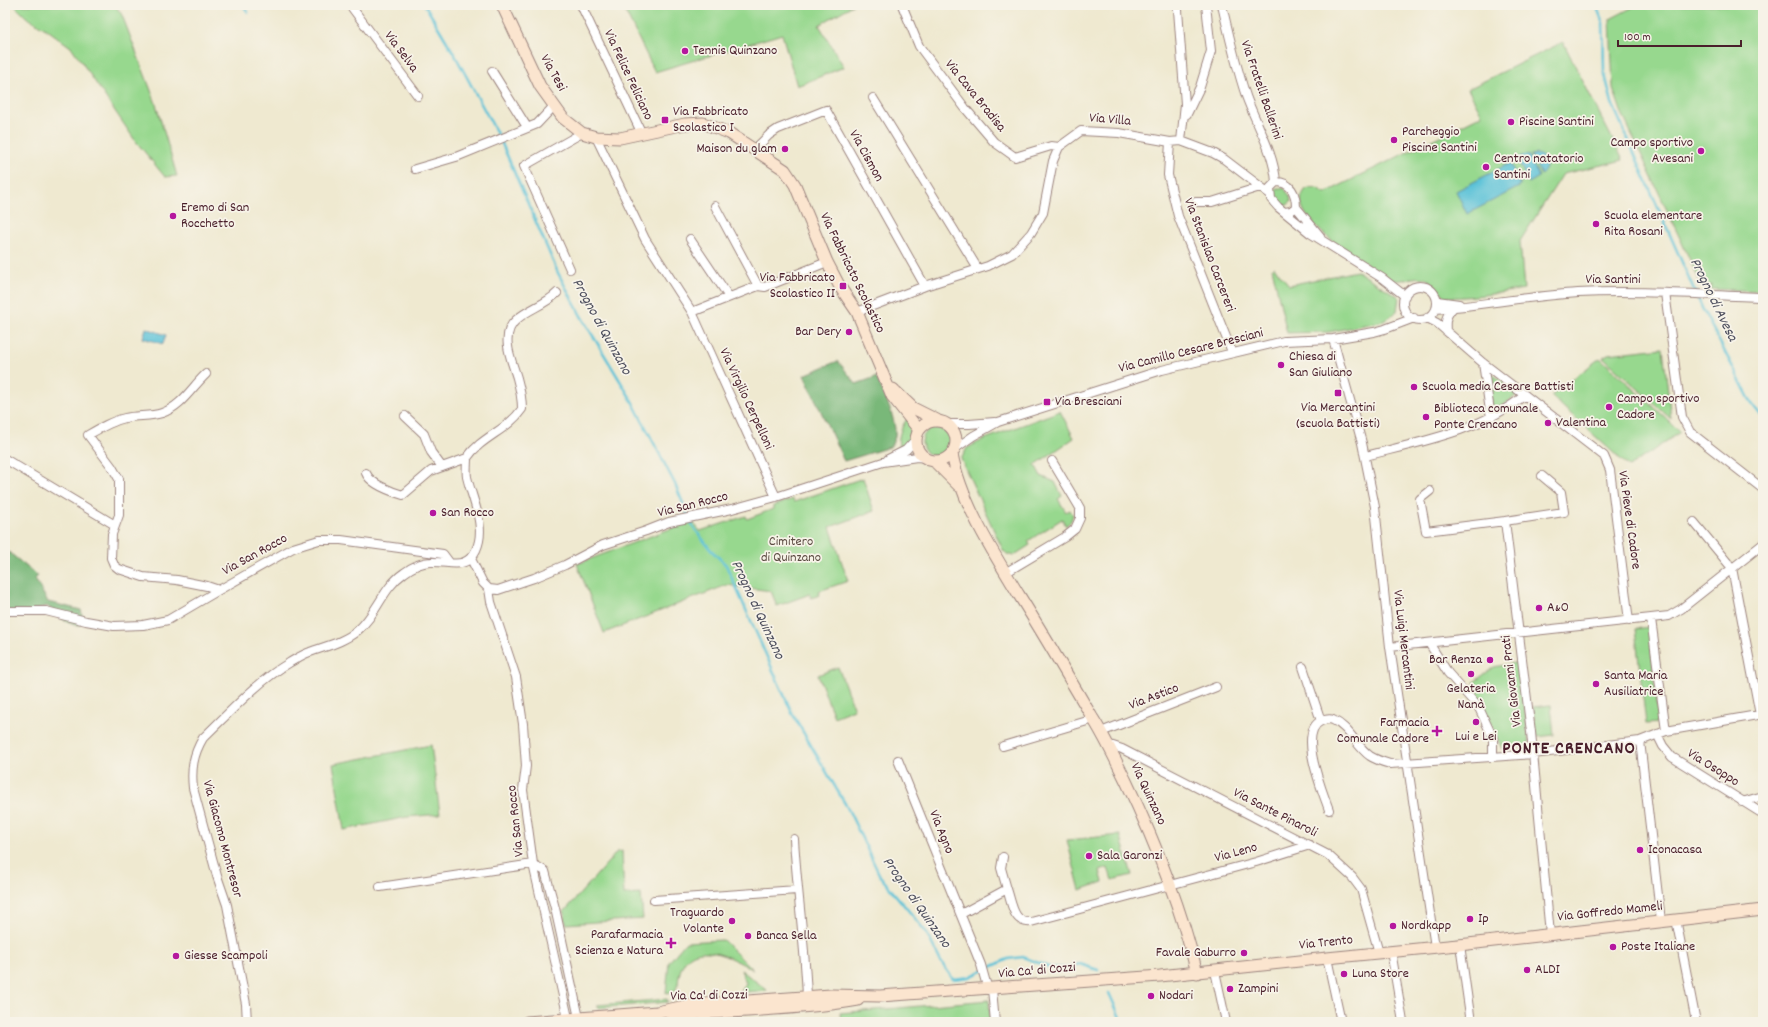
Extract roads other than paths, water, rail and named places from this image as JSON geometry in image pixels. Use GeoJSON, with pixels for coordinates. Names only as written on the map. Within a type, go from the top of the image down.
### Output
{"type":"FeatureCollection","features":[{"type":"Feature","properties":{"kind":"main road","name":"Via Tesi"},"geometry":{"type":"LineString","coordinates":[[502,5],[540,86],[554,106],[563,118],[582,133],[596,137]]}},
{"type":"Feature","properties":{"kind":"main road","name":"Via Fabbricato Scolastico"},"geometry":{"type":"LineString","coordinates":[[596,137],[620,138],[685,124],[703,123],[729,133],[785,170],[791,180],[827,262],[840,286],[857,312],[895,402],[907,415],[918,435]]}},
{"type":"Feature","properties":{"kind":"main road","name":"Via Fabbricato Scolastico"},"geometry":{"type":"LineString","coordinates":[[885,379],[898,396],[913,408],[942,422]]}},
{"type":"Feature","properties":{"kind":"main road"},"geometry":{"type":"LineString","coordinates":[[918,435],[927,422],[942,422]]}},
{"type":"Feature","properties":{"kind":"main road","name":"Via Quinzano"},"geometry":{"type":"LineString","coordinates":[[942,422],[956,434],[954,451],[955,467],[964,493],[990,548],[1094,719],[1108,744],[1145,821],[1169,884],[1197,973]]}},
{"type":"Feature","properties":{"kind":"main road","name":"Via Quinzano"},"geometry":{"type":"LineString","coordinates":[[918,435],[919,452],[948,474],[964,493]]}},
{"type":"Feature","properties":{"kind":"main road"},"geometry":{"type":"LineString","coordinates":[[930,460],[946,459],[954,451]]}},
{"type":"Feature","properties":{"kind":"main road","name":"Via Goffredo Mameli"},"geometry":{"type":"LineString","coordinates":[[1460,945],[1763,910]]}},
{"type":"Feature","properties":{"kind":"main road","name":"Via Trento"},"geometry":{"type":"LineString","coordinates":[[1197,973],[1391,951],[1460,945]]}},
{"type":"Feature","properties":{"kind":"main road","name":"Via Ca' di Cozzi"},"geometry":{"type":"LineString","coordinates":[[658,1012],[690,1014],[832,1005],[880,996],[988,986],[1197,973]]}},
{"type":"Feature","properties":{"kind":"main road","name":"Via Ca' di Cozzi"},"geometry":{"type":"LineString","coordinates":[[527,1022],[658,1012],[690,1005],[807,996],[880,996]]}},
{"type":"Feature","properties":{"kind":"main road"},"geometry":{"type":"LineString","coordinates":[[604,1022],[624,1015]]}},
{"type":"Feature","properties":{"kind":"street","name":"Via Selva"},"geometry":{"type":"LineString","coordinates":[[350,5],[418,96]]}},
{"type":"Feature","properties":{"kind":"street","name":"Via Felice Feliciano"},"geometry":{"type":"LineString","coordinates":[[581,5],[642,134]]}},
{"type":"Feature","properties":{"kind":"street","name":"Via Cava Bradisa"},"geometry":{"type":"LineString","coordinates":[[902,5],[919,46],[965,108],[994,142],[1015,157],[1051,146],[1059,147]]}},
{"type":"Feature","properties":{"kind":"street"},"geometry":{"type":"LineString","coordinates":[[1176,5],[1178,10],[1186,104],[1180,141]]}},
{"type":"Feature","properties":{"kind":"street"},"geometry":{"type":"LineString","coordinates":[[1184,123],[1200,87],[1210,51],[1206,5]]}},
{"type":"Feature","properties":{"kind":"street","name":"Via Fratelli Ballerini"},"geometry":{"type":"LineString","coordinates":[[1222,5],[1234,56],[1247,97],[1276,172],[1276,182]]}},
{"type":"Feature","properties":{"kind":"street"},"geometry":{"type":"LineString","coordinates":[[492,71],[527,128]]}},
{"type":"Feature","properties":{"kind":"street"},"geometry":{"type":"LineString","coordinates":[[873,98],[978,269]]}},
{"type":"Feature","properties":{"kind":"street"},"geometry":{"type":"LineString","coordinates":[[415,169],[456,157],[537,124],[554,106]]}},
{"type":"Feature","properties":{"kind":"street","name":"Via Cismon"},"geometry":{"type":"LineString","coordinates":[[754,150],[769,135],[778,129],[826,110],[925,286]]}},
{"type":"Feature","properties":{"kind":"street","name":"Via Villa"},"geometry":{"type":"LineString","coordinates":[[1059,147],[1081,131],[1118,133],[1170,142],[1180,141],[1213,153],[1224,159],[1270,194],[1274,204],[1310,233],[1407,293]]}},
{"type":"Feature","properties":{"kind":"street"},"geometry":{"type":"LineString","coordinates":[[570,269],[524,166],[582,133]]}},
{"type":"Feature","properties":{"kind":"street","name":"Via Virgilio Cerpelloni"},"geometry":{"type":"LineString","coordinates":[[596,137],[645,239],[692,312],[776,497]]}},
{"type":"Feature","properties":{"kind":"street","name":"Via Stanislao Carcereri"},"geometry":{"type":"LineString","coordinates":[[1170,142],[1168,175],[1178,216],[1232,352]]}},
{"type":"Feature","properties":{"kind":"street"},"geometry":{"type":"LineString","coordinates":[[857,312],[925,286],[988,266],[1012,254],[1031,234],[1043,213],[1053,161],[1059,147]]}},
{"type":"Feature","properties":{"kind":"street"},"geometry":{"type":"LineString","coordinates":[[1270,194],[1270,188],[1276,182]]}},
{"type":"Feature","properties":{"kind":"street","name":"Via Villa"},"geometry":{"type":"LineString","coordinates":[[1276,182],[1281,182],[1290,187],[1294,193],[1296,207],[1303,217],[1328,244]]}},
{"type":"Feature","properties":{"kind":"street"},"geometry":{"type":"LineString","coordinates":[[1196,202],[1212,202],[1260,187]]}},
{"type":"Feature","properties":{"kind":"street"},"geometry":{"type":"LineString","coordinates":[[715,206],[758,286]]}},
{"type":"Feature","properties":{"kind":"street"},"geometry":{"type":"LineString","coordinates":[[1285,212],[1291,211],[1296,207]]}},
{"type":"Feature","properties":{"kind":"street"},"geometry":{"type":"LineString","coordinates":[[690,239],[729,297]]}},
{"type":"Feature","properties":{"kind":"street"},"geometry":{"type":"LineString","coordinates":[[692,312],[758,286],[765,287],[827,262]]}},
{"type":"Feature","properties":{"kind":"street"},"geometry":{"type":"LineString","coordinates":[[1414,318],[1406,310],[1404,302],[1407,293],[1415,286],[1426,287],[1434,294],[1433,310]]}},
{"type":"Feature","properties":{"kind":"street"},"geometry":{"type":"LineString","coordinates":[[366,473],[368,478],[388,490],[403,495],[431,470],[467,458],[477,446],[513,420],[522,409],[519,387],[509,352],[509,329],[514,322],[523,315],[543,304],[557,293]]}},
{"type":"Feature","properties":{"kind":"street","name":"Via Santini"},"geometry":{"type":"LineString","coordinates":[[1433,310],[1532,296],[1580,293],[1665,293],[1763,297]]}},
{"type":"Feature","properties":{"kind":"street"},"geometry":{"type":"LineString","coordinates":[[1665,293],[1682,417],[1690,432],[1763,489]]}},
{"type":"Feature","properties":{"kind":"street","name":"Via Santini"},"geometry":{"type":"LineString","coordinates":[[1414,318],[1456,303],[1464,305]]}},
{"type":"Feature","properties":{"kind":"street"},"geometry":{"type":"LineString","coordinates":[[1446,331],[1445,320],[1448,313],[1454,307]]}},
{"type":"Feature","properties":{"kind":"street"},"geometry":{"type":"LineString","coordinates":[[1395,326],[1406,310]]}},
{"type":"Feature","properties":{"kind":"street","name":"Via Pieve di Cadore"},"geometry":{"type":"LineString","coordinates":[[1433,310],[1437,323],[1446,331],[1483,362],[1604,456],[1610,470],[1629,621]]}},
{"type":"Feature","properties":{"kind":"street","name":"Via Camillo Cesare Bresciani"},"geometry":{"type":"LineString","coordinates":[[954,451],[972,436],[998,422],[1162,370],[1232,352],[1284,341],[1333,340],[1385,330],[1414,318]]}},
{"type":"Feature","properties":{"kind":"street","name":"Via Luigi Mercantini"},"geometry":{"type":"LineString","coordinates":[[1333,340],[1366,456],[1375,507],[1390,647],[1409,763],[1435,947]]}},
{"type":"Feature","properties":{"kind":"street"},"geometry":{"type":"LineString","coordinates":[[1483,362],[1491,418]]}},
{"type":"Feature","properties":{"kind":"street","name":"Via San Rocco"},"geometry":{"type":"LineString","coordinates":[[206,374],[184,399],[162,413],[126,418],[112,422],[88,435],[119,479],[120,515],[112,534],[111,558],[114,565],[119,569],[143,577],[177,580],[219,590],[293,548],[319,540],[341,540],[443,554],[447,557],[449,562]]}},
{"type":"Feature","properties":{"kind":"street"},"geometry":{"type":"LineString","coordinates":[[1366,456],[1477,424],[1510,407],[1525,395]]}},
{"type":"Feature","properties":{"kind":"street"},"geometry":{"type":"LineString","coordinates":[[405,416],[424,434],[431,452],[442,467]]}},
{"type":"Feature","properties":{"kind":"street","name":"Via Camillo Cesare Bresciani"},"geometry":{"type":"LineString","coordinates":[[942,422],[970,424],[998,422]]}},
{"type":"Feature","properties":{"kind":"street","name":"Via San Rocco"},"geometry":{"type":"LineString","coordinates":[[471,559],[482,583],[489,589],[498,590],[510,587],[565,565],[603,545],[680,519],[732,509],[776,497],[883,462],[906,450],[918,435]]}},
{"type":"Feature","properties":{"kind":"street","name":"Via San Rocco"},"geometry":{"type":"LineString","coordinates":[[883,462],[917,457],[930,460]]}},
{"type":"Feature","properties":{"kind":"street"},"geometry":{"type":"LineString","coordinates":[[5,458],[115,524]]}},
{"type":"Feature","properties":{"kind":"street"},"geometry":{"type":"LineString","coordinates":[[449,562],[459,564],[465,563],[471,559],[477,549],[479,522],[467,474],[467,458]]}},
{"type":"Feature","properties":{"kind":"street"},"geometry":{"type":"LineString","coordinates":[[1005,573],[1065,537],[1075,529],[1078,523],[1080,518],[1080,508],[1052,461]]}},
{"type":"Feature","properties":{"kind":"street"},"geometry":{"type":"LineString","coordinates":[[1430,491],[1420,499],[1426,532],[1564,512],[1561,492],[1542,476]]}},
{"type":"Feature","properties":{"kind":"street","name":"Via Giovanni Prati"},"geometry":{"type":"LineString","coordinates":[[1505,521],[1520,634],[1550,934]]}},
{"type":"Feature","properties":{"kind":"street"},"geometry":{"type":"LineString","coordinates":[[1329,810],[1313,762],[1311,746],[1312,729],[1317,723],[1322,721],[1332,719],[1344,728],[1369,756],[1390,764],[1533,754],[1640,741],[1666,731],[1761,714],[1732,568],[1694,522]]}},
{"type":"Feature","properties":{"kind":"street"},"geometry":{"type":"LineString","coordinates":[[1390,647],[1520,634],[1669,616],[1763,544]]}},
{"type":"Feature","properties":{"kind":"street","name":"Via Giacomo Montresor"},"geometry":{"type":"LineString","coordinates":[[247,1022],[246,1004],[227,905],[217,876],[193,788],[192,774],[196,751],[203,738],[275,672],[308,652],[337,643],[358,630],[370,618],[389,586],[401,574],[421,563],[449,562]]}},
{"type":"Feature","properties":{"kind":"street","name":"Via San Rocco"},"geometry":{"type":"LineString","coordinates":[[489,589],[491,602],[516,677],[523,724],[526,766],[523,790],[534,864],[574,1018]]}},
{"type":"Feature","properties":{"kind":"street"},"geometry":{"type":"LineString","coordinates":[[5,611],[46,611],[114,626],[144,625],[168,620],[219,590]]}},
{"type":"Feature","properties":{"kind":"street"},"geometry":{"type":"LineString","coordinates":[[1651,619],[1666,731]]}},
{"type":"Feature","properties":{"kind":"street"},"geometry":{"type":"LineString","coordinates":[[1429,643],[1448,673],[1480,708],[1493,738],[1494,757]]}},
{"type":"Feature","properties":{"kind":"street"},"geometry":{"type":"LineString","coordinates":[[1303,667],[1322,721]]}},
{"type":"Feature","properties":{"kind":"street","name":"Via Astico"},"geometry":{"type":"LineString","coordinates":[[1101,732],[1216,687]]}},
{"type":"Feature","properties":{"kind":"street"},"geometry":{"type":"LineString","coordinates":[[1003,746],[1094,719]]}},
{"type":"Feature","properties":{"kind":"street","name":"Via Osoppo"},"geometry":{"type":"LineString","coordinates":[[1657,734],[1663,746],[1672,757],[1763,814]]}},
{"type":"Feature","properties":{"kind":"street"},"geometry":{"type":"LineString","coordinates":[[1640,741],[1661,921]]}},
{"type":"Feature","properties":{"kind":"street","name":"Via Sante Pinaroli"},"geometry":{"type":"LineString","coordinates":[[1108,744],[1122,749],[1328,855],[1346,870],[1361,889],[1379,953]]}},
{"type":"Feature","properties":{"kind":"street","name":"Via Agno"},"geometry":{"type":"LineString","coordinates":[[898,760],[981,965],[988,986],[995,1022]]}},
{"type":"Feature","properties":{"kind":"street"},"geometry":{"type":"LineString","coordinates":[[1742,802],[1763,796]]}},
{"type":"Feature","properties":{"kind":"street"},"geometry":{"type":"LineString","coordinates":[[794,839],[797,890],[806,963],[807,996]]}},
{"type":"Feature","properties":{"kind":"street","name":"Via Leno"},"geometry":{"type":"LineString","coordinates":[[1169,884],[1256,862],[1310,845]]}},
{"type":"Feature","properties":{"kind":"street"},"geometry":{"type":"LineString","coordinates":[[1003,857],[1001,868],[1007,889],[1018,919],[1022,922],[1031,922],[1169,884]]}},
{"type":"Feature","properties":{"kind":"street"},"geometry":{"type":"LineString","coordinates":[[534,864],[545,871],[577,1004],[574,1018]]}},
{"type":"Feature","properties":{"kind":"street","name":"Via San Rocco"},"geometry":{"type":"LineString","coordinates":[[380,887],[534,864]]}},
{"type":"Feature","properties":{"kind":"street"},"geometry":{"type":"LineString","coordinates":[[961,914],[1007,889]]}},
{"type":"Feature","properties":{"kind":"street"},"geometry":{"type":"LineString","coordinates":[[654,900],[797,890]]}},
{"type":"Feature","properties":{"kind":"street"},"geometry":{"type":"LineString","coordinates":[[1676,919],[1696,1022]]}},
{"type":"Feature","properties":{"kind":"street"},"geometry":{"type":"LineString","coordinates":[[1460,945],[1471,1022]]}},
{"type":"Feature","properties":{"kind":"street"},"geometry":{"type":"LineString","coordinates":[[1391,951],[1403,1022]]}},
{"type":"Feature","properties":{"kind":"street"},"geometry":{"type":"LineString","coordinates":[[1327,958],[1341,1022]]}},
{"type":"Feature","properties":{"kind":"street"},"geometry":{"type":"LineString","coordinates":[[1216,971],[1226,1022]]}},
{"type":"Feature","properties":{"kind":"water"},"geometry":{"type":"Polygon","coordinates":[[[1528,154],[1539,177],[1529,183],[1517,159],[1528,154]]]}},
{"type":"Feature","properties":{"kind":"water"},"geometry":{"type":"Polygon","coordinates":[[[1536,154],[1543,157],[1546,162],[1546,169],[1541,175],[1531,155],[1536,154]]]}},
{"type":"Feature","properties":{"kind":"water"},"geometry":{"type":"Polygon","coordinates":[[[1510,163],[1521,186],[1467,214],[1456,191],[1510,163]]]}},
{"type":"Feature","properties":{"kind":"water"},"geometry":{"type":"Polygon","coordinates":[[[146,328],[166,335],[163,344],[143,338],[146,328]]]}},
{"type":"Feature","properties":{"kind":"waterway"},"geometry":{"type":"LineString","coordinates":[[243,5],[248,12]]}},
{"type":"Feature","properties":{"kind":"waterway","name":"Progno di Quinzano"},"geometry":{"type":"LineString","coordinates":[[425,5],[456,57],[500,139],[558,273],[581,316],[631,399],[675,484],[692,525],[710,549],[726,565],[792,713],[847,807],[880,876],[926,932],[941,962],[953,979],[969,977],[1008,959],[1023,957],[1049,967],[1062,968],[1080,964],[1098,970]]}},
{"type":"Feature","properties":{"kind":"waterway","name":"Progno di Avesa"},"geometry":{"type":"LineString","coordinates":[[1596,5],[1603,23],[1604,71],[1612,103],[1703,310],[1752,404],[1763,418]]}},
{"type":"Feature","properties":{"kind":"waterway","name":"Progno di Quinzano"},"geometry":{"type":"LineString","coordinates":[[1109,993],[1122,1022]]}},
{"type":"Feature","properties":{"kind":"place","name":"Tennis Quinzano"},"geometry":{"type":"Point","coordinates":[685,51]}},
{"type":"Feature","properties":{"kind":"place","name":"Via Fabbricato Scolastico I"},"geometry":{"type":"Point","coordinates":[665,120]}},
{"type":"Feature","properties":{"kind":"place","name":"Piscine Santini"},"geometry":{"type":"Point","coordinates":[1511,122]}},
{"type":"Feature","properties":{"kind":"place","name":"Parcheggio Piscine Santini"},"geometry":{"type":"Point","coordinates":[1394,140]}},
{"type":"Feature","properties":{"kind":"place","name":"Maison du glam"},"geometry":{"type":"Point","coordinates":[785,149]}},
{"type":"Feature","properties":{"kind":"place","name":"Campo sportivo Avesani"},"geometry":{"type":"Point","coordinates":[1701,151]}},
{"type":"Feature","properties":{"kind":"place","name":"Centro natatorio Santini"},"geometry":{"type":"Point","coordinates":[1486,167]}},
{"type":"Feature","properties":{"kind":"place","name":"Eremo di San Rocchetto"},"geometry":{"type":"Point","coordinates":[173,216]}},
{"type":"Feature","properties":{"kind":"place","name":"Scuola elementare Rita Rosani"},"geometry":{"type":"Point","coordinates":[1596,224]}},
{"type":"Feature","properties":{"kind":"place","name":"Via Fabbricato Scolastico II"},"geometry":{"type":"Point","coordinates":[843,286]}},
{"type":"Feature","properties":{"kind":"place","name":"Bar Dery"},"geometry":{"type":"Point","coordinates":[849,332]}},
{"type":"Feature","properties":{"kind":"place","name":"Chiesa di San Giuliano"},"geometry":{"type":"Point","coordinates":[1281,365]}},
{"type":"Feature","properties":{"kind":"place","name":"Scuola media Cesare Battisti"},"geometry":{"type":"Point","coordinates":[1414,387]}},
{"type":"Feature","properties":{"kind":"place","name":"Via Mercantini (scuola Battisti)"},"geometry":{"type":"Point","coordinates":[1338,393]}},
{"type":"Feature","properties":{"kind":"place","name":"Via Bresciani"},"geometry":{"type":"Point","coordinates":[1047,402]}},
{"type":"Feature","properties":{"kind":"place","name":"Campo sportivo Cadore"},"geometry":{"type":"Point","coordinates":[1609,407]}},
{"type":"Feature","properties":{"kind":"place","name":"Biblioteca comunale Ponte Crencano"},"geometry":{"type":"Point","coordinates":[1426,417]}},
{"type":"Feature","properties":{"kind":"place","name":"Valentina"},"geometry":{"type":"Point","coordinates":[1548,423]}},
{"type":"Feature","properties":{"kind":"place","name":"San Rocco"},"geometry":{"type":"Point","coordinates":[433,513]}},
{"type":"Feature","properties":{"kind":"place","name":"A&O"},"geometry":{"type":"Point","coordinates":[1539,608]}},
{"type":"Feature","properties":{"kind":"place","name":"Bar Renza"},"geometry":{"type":"Point","coordinates":[1490,660]}},
{"type":"Feature","properties":{"kind":"place","name":"Gelateria Nanà"},"geometry":{"type":"Point","coordinates":[1471,674]}},
{"type":"Feature","properties":{"kind":"place","name":"Santa Maria Ausiliatrice"},"geometry":{"type":"Point","coordinates":[1596,684]}},
{"type":"Feature","properties":{"kind":"place","name":"Lui e Lei"},"geometry":{"type":"Point","coordinates":[1476,722]}},
{"type":"Feature","properties":{"kind":"place","name":"Farmacia Comunale Cadore"},"geometry":{"type":"Point","coordinates":[1437,731]}},
{"type":"Feature","properties":{"kind":"place","name":"Iconacasa"},"geometry":{"type":"Point","coordinates":[1640,850]}},
{"type":"Feature","properties":{"kind":"place","name":"Sala Garonzi"},"geometry":{"type":"Point","coordinates":[1089,856]}},
{"type":"Feature","properties":{"kind":"place","name":"Ip"},"geometry":{"type":"Point","coordinates":[1470,919]}},
{"type":"Feature","properties":{"kind":"place","name":"Traguardo Volante"},"geometry":{"type":"Point","coordinates":[732,921]}},
{"type":"Feature","properties":{"kind":"place","name":"Nordkapp"},"geometry":{"type":"Point","coordinates":[1393,926]}},
{"type":"Feature","properties":{"kind":"place","name":"Banca Sella"},"geometry":{"type":"Point","coordinates":[748,936]}},
{"type":"Feature","properties":{"kind":"place","name":"Parafarmacia Scienza e Natura"},"geometry":{"type":"Point","coordinates":[671,943]}},
{"type":"Feature","properties":{"kind":"place","name":"Poste Italiane"},"geometry":{"type":"Point","coordinates":[1613,947]}},
{"type":"Feature","properties":{"kind":"place","name":"Favale Gaburro"},"geometry":{"type":"Point","coordinates":[1244,953]}},
{"type":"Feature","properties":{"kind":"place","name":"Giesse Scampoli"},"geometry":{"type":"Point","coordinates":[176,956]}},
{"type":"Feature","properties":{"kind":"place","name":"ALDI"},"geometry":{"type":"Point","coordinates":[1527,970]}},
{"type":"Feature","properties":{"kind":"place","name":"Luna Store"},"geometry":{"type":"Point","coordinates":[1344,974]}},
{"type":"Feature","properties":{"kind":"place","name":"Zampini"},"geometry":{"type":"Point","coordinates":[1230,989]}},
{"type":"Feature","properties":{"kind":"place","name":"Nodari"},"geometry":{"type":"Point","coordinates":[1151,996]}},
{"type":"Feature","properties":{"kind":"district","name":"PONTE CRENCANO"},"geometry":{"type":"Point","coordinates":[1569,749]}},
{"type":"Feature","properties":{"kind":"park label","name":"Cimitero di Quinzano"},"geometry":{"type":"Point","coordinates":[791,550]}}]}
